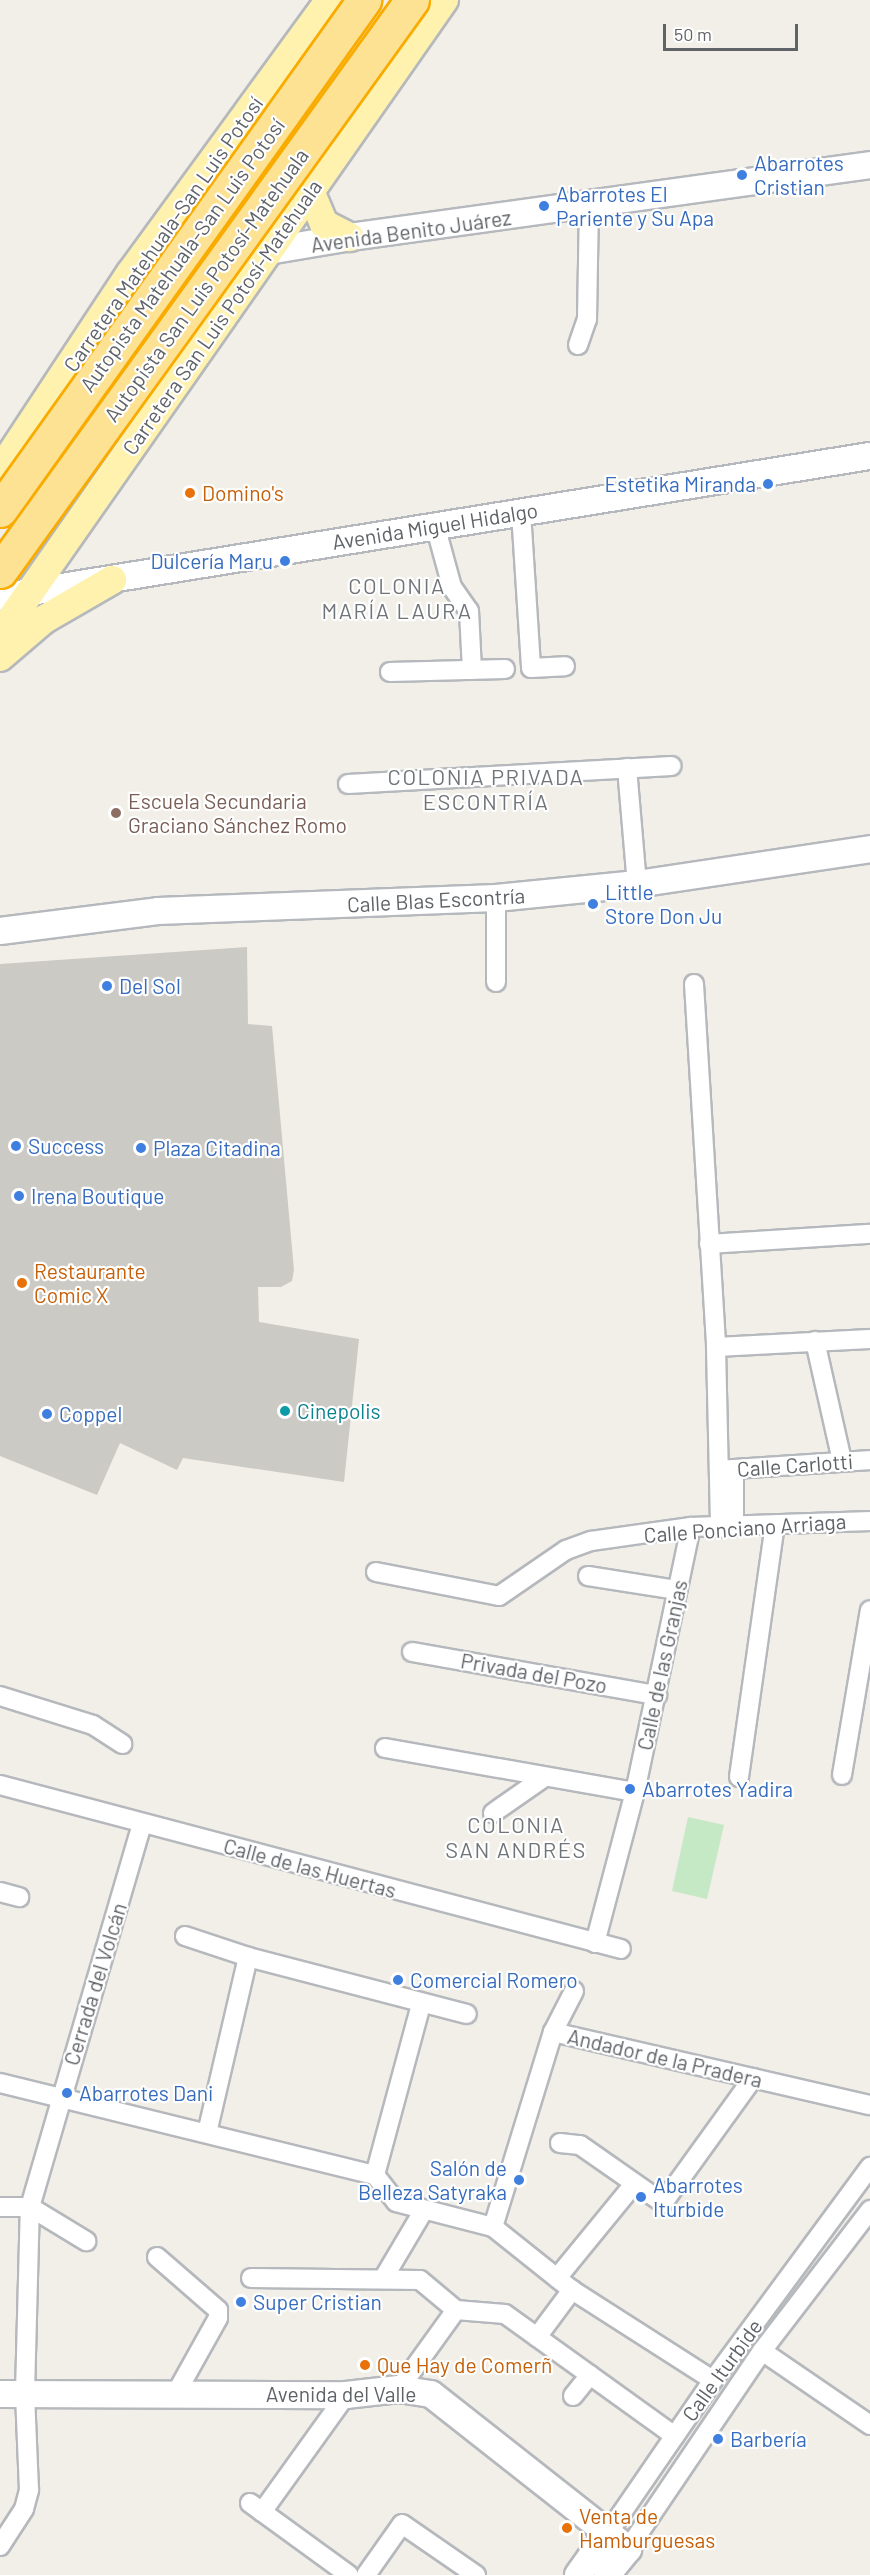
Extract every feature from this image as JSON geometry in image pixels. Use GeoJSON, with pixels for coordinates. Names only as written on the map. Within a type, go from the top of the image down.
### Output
{"type":"FeatureCollection","features":[{"type":"Feature","properties":{"kind":"highway","name":"Autopista Matehuala-San Luis Potosí"},"geometry":{"type":"LineString","coordinates":[[0,510],[364,0]]}},
{"type":"Feature","properties":{"kind":"highway","name":"Autopista San Luis Potosí-Matehuala"},"geometry":{"type":"LineString","coordinates":[[0,571],[412,0]]}},
{"type":"Feature","properties":{"kind":"main road","name":"Carretera Matehuala-San Luis Potosí"},"geometry":{"type":"LineString","coordinates":[[0,471],[130,274],[330,0]]}},
{"type":"Feature","properties":{"kind":"main road","name":"Carretera San Luis Potosí-Matehuala"},"geometry":{"type":"LineString","coordinates":[[0,635],[14,596],[66,540],[444,0]]}},
{"type":"Feature","properties":{"kind":"main road"},"geometry":{"type":"LineString","coordinates":[[239,126],[248,151],[268,167],[317,180],[324,224],[350,237]]}},
{"type":"Feature","properties":{"kind":"main road"},"geometry":{"type":"LineString","coordinates":[[105,312],[155,293],[174,295],[199,319],[203,344]]}},
{"type":"Feature","properties":{"kind":"main road"},"geometry":{"type":"LineString","coordinates":[[0,539],[19,547],[66,540]]}},
{"type":"Feature","properties":{"kind":"main road"},"geometry":{"type":"LineString","coordinates":[[0,657],[44,620],[112,580]]}},
{"type":"Feature","properties":{"kind":"street","name":"Avenida Benito Juárez"},"geometry":{"type":"LineString","coordinates":[[130,274],[350,237],[589,206],[870,165]]}},
{"type":"Feature","properties":{"kind":"street"},"geometry":{"type":"LineString","coordinates":[[579,345],[587,318],[589,206]]}},
{"type":"Feature","properties":{"kind":"street","name":"Avenida Miguel Hidalgo"},"geometry":{"type":"LineString","coordinates":[[14,596],[435,525],[870,456]]}},
{"type":"Feature","properties":{"kind":"street"},"geometry":{"type":"LineString","coordinates":[[520,512],[531,668],[565,666]]}},
{"type":"Feature","properties":{"kind":"street"},"geometry":{"type":"LineString","coordinates":[[435,525],[452,587],[469,611],[472,670]]}},
{"type":"Feature","properties":{"kind":"street"},"geometry":{"type":"LineString","coordinates":[[390,672],[505,669]]}},
{"type":"Feature","properties":{"kind":"street"},"geometry":{"type":"LineString","coordinates":[[348,784],[671,766]]}},
{"type":"Feature","properties":{"kind":"street"},"geometry":{"type":"LineString","coordinates":[[627,768],[637,884]]}},
{"type":"Feature","properties":{"kind":"street","name":"Calle Blas Escontría"},"geometry":{"type":"LineString","coordinates":[[0,931],[158,911],[496,898],[637,884],[870,849]]}},
{"type":"Feature","properties":{"kind":"street"},"geometry":{"type":"LineString","coordinates":[[496,898],[496,982]]}},
{"type":"Feature","properties":{"kind":"street"},"geometry":{"type":"LineString","coordinates":[[694,984],[716,1347],[727,1469],[727,1527]]}},
{"type":"Feature","properties":{"kind":"street"},"geometry":{"type":"LineString","coordinates":[[709,1244],[870,1234]]}},
{"type":"Feature","properties":{"kind":"street"},"geometry":{"type":"LineString","coordinates":[[716,1347],[870,1339]]}},
{"type":"Feature","properties":{"kind":"street"},"geometry":{"type":"LineString","coordinates":[[815,1341],[842,1461]]}},
{"type":"Feature","properties":{"kind":"street","name":"Calle Carlotti"},"geometry":{"type":"LineString","coordinates":[[727,1469],[870,1460]]}},
{"type":"Feature","properties":{"kind":"street","name":"Calle Ponciano Arriaga"},"geometry":{"type":"LineString","coordinates":[[376,1572],[493,1597],[504,1594],[575,1547],[691,1527],[870,1521]]}},
{"type":"Feature","properties":{"kind":"street"},"geometry":{"type":"LineString","coordinates":[[739,1777],[775,1525]]}},
{"type":"Feature","properties":{"kind":"street","name":"Calle de las Granjas"},"geometry":{"type":"LineString","coordinates":[[595,1943],[635,1792],[691,1527]]}},
{"type":"Feature","properties":{"kind":"street"},"geometry":{"type":"LineString","coordinates":[[588,1576],[676,1590]]}},
{"type":"Feature","properties":{"kind":"street"},"geometry":{"type":"LineString","coordinates":[[842,1774],[870,1610]]}},
{"type":"Feature","properties":{"kind":"street","name":"Privada del Pozo"},"geometry":{"type":"LineString","coordinates":[[412,1652],[657,1695]]}},
{"type":"Feature","properties":{"kind":"street"},"geometry":{"type":"LineString","coordinates":[[0,1696],[93,1725],[122,1744]]}},
{"type":"Feature","properties":{"kind":"street"},"geometry":{"type":"LineString","coordinates":[[385,1748],[543,1778],[635,1792]]}},
{"type":"Feature","properties":{"kind":"street"},"geometry":{"type":"LineString","coordinates":[[493,1813],[543,1778]]}},
{"type":"Feature","properties":{"kind":"street","name":"Calle de las Huertas"},"geometry":{"type":"LineString","coordinates":[[0,1785],[621,1949]]}},
{"type":"Feature","properties":{"kind":"street","name":"Cerrada del Volcán"},"geometry":{"type":"LineString","coordinates":[[0,2546],[28,2499],[13,2394],[30,2207],[142,1824]]}},
{"type":"Feature","properties":{"kind":"street"},"geometry":{"type":"LineString","coordinates":[[0,1892],[18,1897]]}},
{"type":"Feature","properties":{"kind":"street"},"geometry":{"type":"LineString","coordinates":[[185,1936],[248,1958],[422,2005],[467,2014]]}},
{"type":"Feature","properties":{"kind":"street"},"geometry":{"type":"LineString","coordinates":[[207,2133],[248,1958]]}},
{"type":"Feature","properties":{"kind":"street"},"geometry":{"type":"LineString","coordinates":[[554,2032],[574,1991]]}},
{"type":"Feature","properties":{"kind":"street"},"geometry":{"type":"LineString","coordinates":[[375,2175],[422,2005]]}},
{"type":"Feature","properties":{"kind":"street","name":"Andador de la Pradera"},"geometry":{"type":"LineString","coordinates":[[494,2227],[554,2032],[870,2105]]}},
{"type":"Feature","properties":{"kind":"street"},"geometry":{"type":"LineString","coordinates":[[560,2143],[580,2145],[663,2203],[753,2079]]}},
{"type":"Feature","properties":{"kind":"street"},"geometry":{"type":"LineString","coordinates":[[0,2083],[375,2175],[396,2202],[494,2227],[572,2290],[712,2380]]}},
{"type":"Feature","properties":{"kind":"street","name":"Calle Iturbide"},"geometry":{"type":"LineString","coordinates":[[578,2575],[712,2380],[870,2168]]}},
{"type":"Feature","properties":{"kind":"street"},"geometry":{"type":"LineString","coordinates":[[557,2278],[634,2184]]}},
{"type":"Feature","properties":{"kind":"street"},"geometry":{"type":"LineString","coordinates":[[0,2207],[30,2207],[86,2241]]}},
{"type":"Feature","properties":{"kind":"street"},"geometry":{"type":"LineString","coordinates":[[383,2279],[424,2210]]}},
{"type":"Feature","properties":{"kind":"street","name":"Calle Iturbide"},"geometry":{"type":"LineString","coordinates":[[607,2575],[628,2549],[762,2351],[870,2210]]}},
{"type":"Feature","properties":{"kind":"street"},"geometry":{"type":"LineString","coordinates":[[157,2257],[218,2310],[176,2393]]}},
{"type":"Feature","properties":{"kind":"street"},"geometry":{"type":"LineString","coordinates":[[251,2278],[420,2280],[456,2310],[505,2314],[675,2436]]}},
{"type":"Feature","properties":{"kind":"street"},"geometry":{"type":"LineString","coordinates":[[537,2337],[572,2290]]}},
{"type":"Feature","properties":{"kind":"street"},"geometry":{"type":"LineString","coordinates":[[399,2390],[456,2310]]}},
{"type":"Feature","properties":{"kind":"street"},"geometry":{"type":"LineString","coordinates":[[762,2351],[870,2425]]}},
{"type":"Feature","properties":{"kind":"street"},"geometry":{"type":"LineString","coordinates":[[573,2396],[590,2375]]}},
{"type":"Feature","properties":{"kind":"street","name":"Avenida del Valle"},"geometry":{"type":"LineString","coordinates":[[13,2394],[346,2395],[399,2390],[440,2397],[628,2549]]}},
{"type":"Feature","properties":{"kind":"street"},"geometry":{"type":"LineString","coordinates":[[346,2395],[256,2507],[350,2575]]}},
{"type":"Feature","properties":{"kind":"street"},"geometry":{"type":"LineString","coordinates":[[376,2572],[402,2524],[476,2575]]}},
{"type":"Feature","properties":{"kind":"green space"},"geometry":{"type":"Polygon","coordinates":[[[688,1817],[724,1825],[707,1899],[672,1891],[688,1817]]]}},
{"type":"Feature","properties":{"kind":"building","name":"Plaza Citadina"},"geometry":{"type":"Polygon","coordinates":[[[247,947],[248,1024],[272,1026],[294,1270],[292,1281],[281,1287],[258,1287],[259,1322],[359,1339],[344,1482],[183,1458],[177,1470],[120,1443],[97,1495],[0,1456],[0,964],[247,947]]]}},
{"type":"Feature","properties":{"kind":"place","name":"Abarrotes Cristian"},"geometry":{"type":"Point","coordinates":[742,175]}},
{"type":"Feature","properties":{"kind":"place","name":"Abarrotes El Pariente y Su Apa"},"geometry":{"type":"Point","coordinates":[544,206]}},
{"type":"Feature","properties":{"kind":"place","name":"Estetika Miranda"},"geometry":{"type":"Point","coordinates":[768,484]}},
{"type":"Feature","properties":{"kind":"place","name":"Domino's"},"geometry":{"type":"Point","coordinates":[190,493]}},
{"type":"Feature","properties":{"kind":"place","name":"Dulcería Maru"},"geometry":{"type":"Point","coordinates":[285,561]}},
{"type":"Feature","properties":{"kind":"place","name":"Escuela Secundaria Graciano Sánchez Romo"},"geometry":{"type":"Point","coordinates":[116,813]}},
{"type":"Feature","properties":{"kind":"place","name":"Little Store Don Ju"},"geometry":{"type":"Point","coordinates":[593,904]}},
{"type":"Feature","properties":{"kind":"place","name":"Del Sol"},"geometry":{"type":"Point","coordinates":[107,986]}},
{"type":"Feature","properties":{"kind":"place","name":"Success"},"geometry":{"type":"Point","coordinates":[16,1146]}},
{"type":"Feature","properties":{"kind":"place","name":"Plaza Citadina"},"geometry":{"type":"Point","coordinates":[141,1148]}},
{"type":"Feature","properties":{"kind":"place","name":"Irena Boutique"},"geometry":{"type":"Point","coordinates":[19,1196]}},
{"type":"Feature","properties":{"kind":"place","name":"Restaurante Comic X"},"geometry":{"type":"Point","coordinates":[22,1283]}},
{"type":"Feature","properties":{"kind":"place","name":"Cinepolis"},"geometry":{"type":"Point","coordinates":[285,1411]}},
{"type":"Feature","properties":{"kind":"place","name":"Coppel"},"geometry":{"type":"Point","coordinates":[47,1414]}},
{"type":"Feature","properties":{"kind":"place","name":"Abarrotes Yadira"},"geometry":{"type":"Point","coordinates":[630,1789]}},
{"type":"Feature","properties":{"kind":"place","name":"Comercial Romero"},"geometry":{"type":"Point","coordinates":[398,1980]}},
{"type":"Feature","properties":{"kind":"place","name":"Abarrotes Dani"},"geometry":{"type":"Point","coordinates":[67,2093]}},
{"type":"Feature","properties":{"kind":"place","name":"Salón de Belleza Satyraka"},"geometry":{"type":"Point","coordinates":[519,2180]}},
{"type":"Feature","properties":{"kind":"place","name":"Abarrotes Iturbide"},"geometry":{"type":"Point","coordinates":[641,2197]}},
{"type":"Feature","properties":{"kind":"place","name":"Super Cristian"},"geometry":{"type":"Point","coordinates":[241,2302]}},
{"type":"Feature","properties":{"kind":"place","name":"Que Hay de Comerñ"},"geometry":{"type":"Point","coordinates":[365,2365]}},
{"type":"Feature","properties":{"kind":"place","name":"Barbería"},"geometry":{"type":"Point","coordinates":[718,2439]}},
{"type":"Feature","properties":{"kind":"place","name":"Venta de Hamburguesas"},"geometry":{"type":"Point","coordinates":[567,2528]}},
{"type":"Feature","properties":{"kind":"district","name":"COLONIA MARÍA LAURA"},"geometry":{"type":"Point","coordinates":[397,598]}},
{"type":"Feature","properties":{"kind":"district","name":"COLONIA PRIVADA ESCONTRÍA"},"geometry":{"type":"Point","coordinates":[486,788]}},
{"type":"Feature","properties":{"kind":"district","name":"COLONIA SAN ANDRÉS"},"geometry":{"type":"Point","coordinates":[516,1836]}}]}
